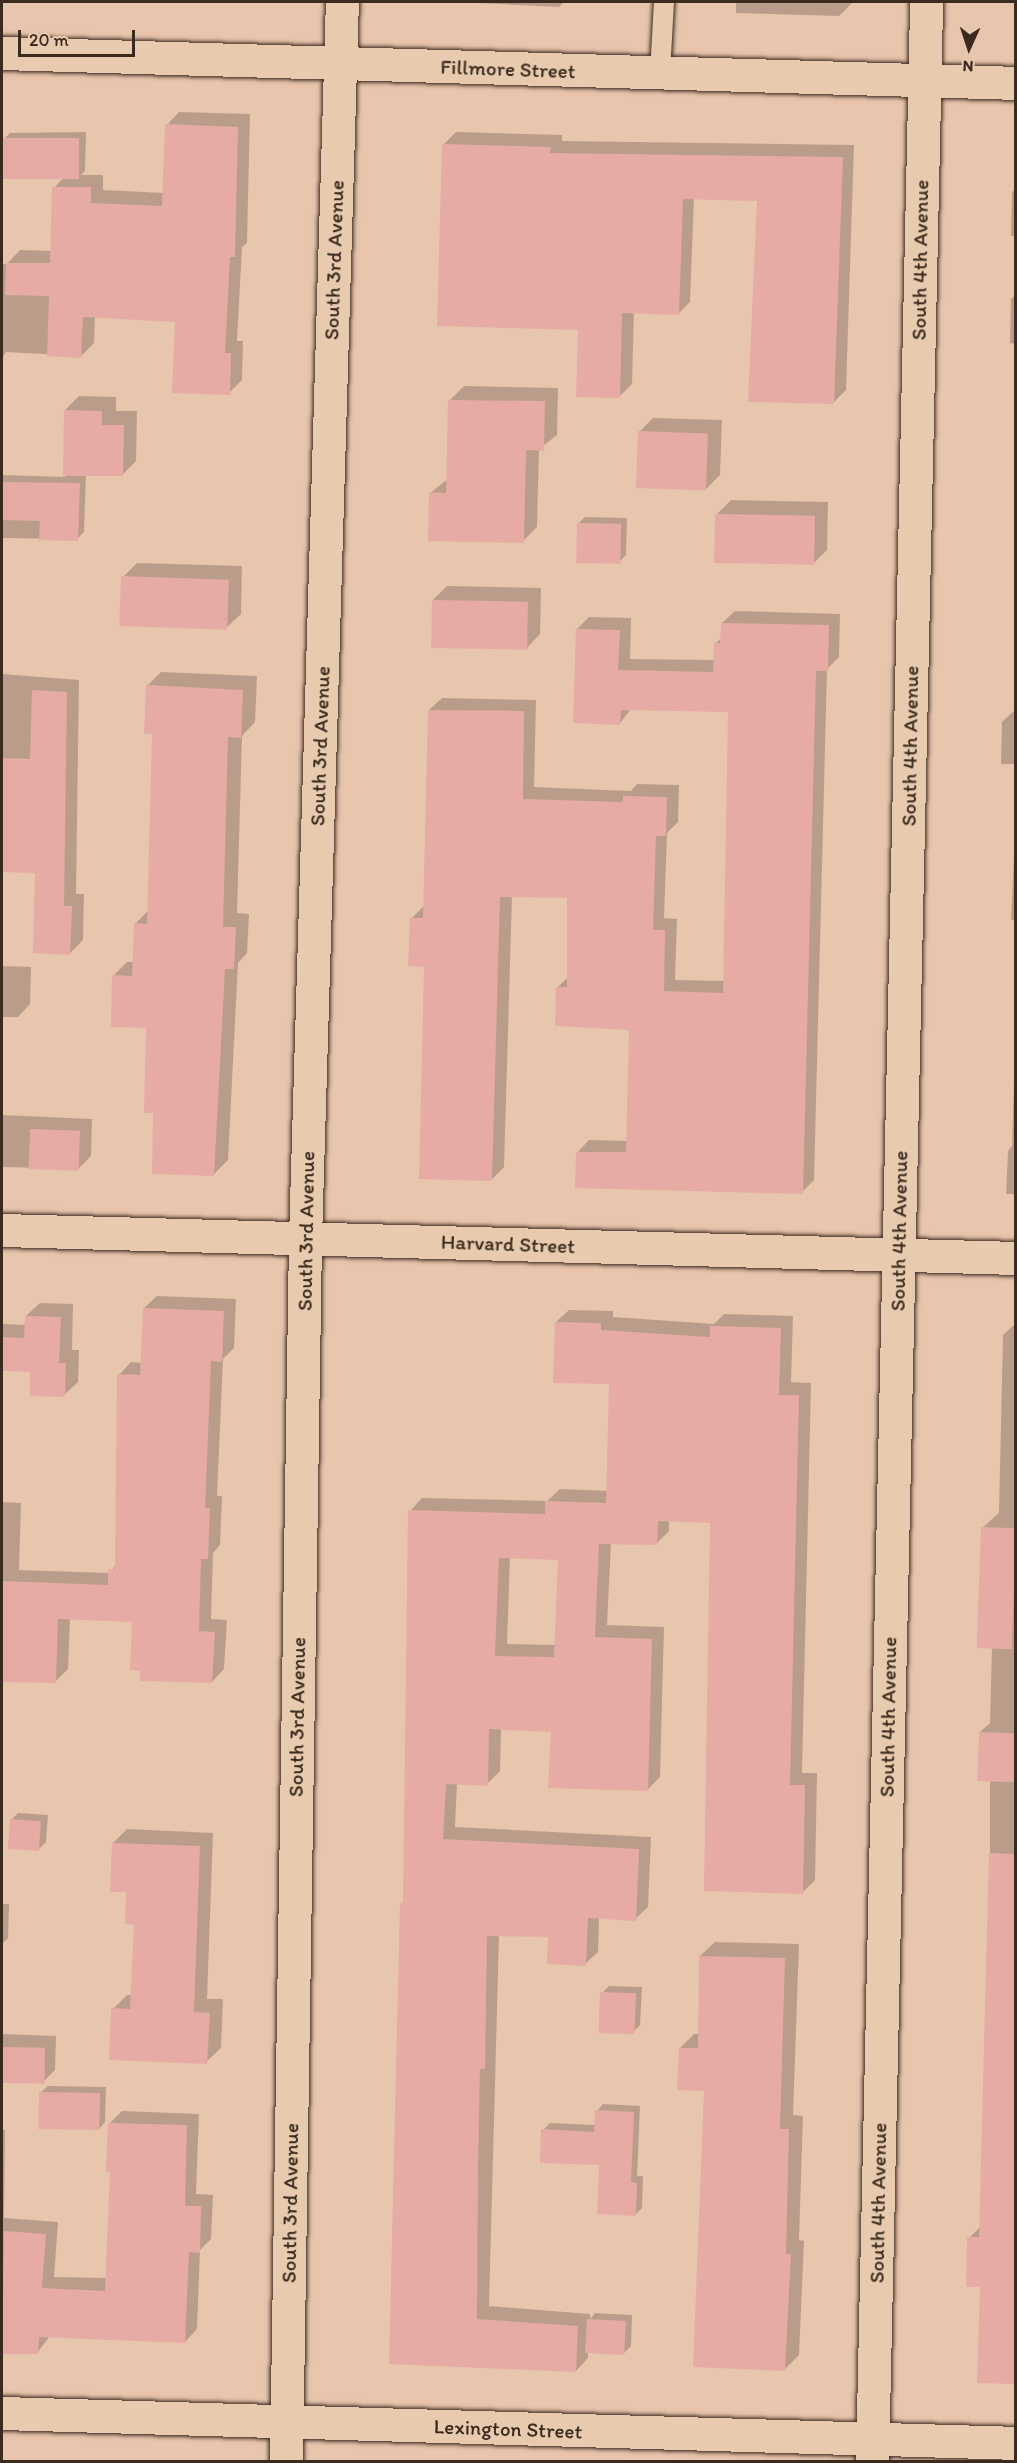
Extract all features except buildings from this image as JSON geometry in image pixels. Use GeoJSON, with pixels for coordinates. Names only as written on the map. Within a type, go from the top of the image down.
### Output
{"type":"FeatureCollection","features":[{"type":"Feature","properties":{"kind":"street","name":"South 3rd Avenue"},"geometry":{"type":"LineString","coordinates":[[286,2462],[305,1238],[342,2]]}},
{"type":"Feature","properties":{"kind":"street","name":"South 4th Avenue"},"geometry":{"type":"LineString","coordinates":[[872,2450],[926,2]]}},
{"type":"Feature","properties":{"kind":"street","name":"Fillmore Street"},"geometry":{"type":"LineString","coordinates":[[2,53],[1016,83]]}},
{"type":"Feature","properties":{"kind":"street","name":"Harvard Street"},"geometry":{"type":"LineString","coordinates":[[2,1230],[1016,1258]]}},
{"type":"Feature","properties":{"kind":"street","name":"Lexington Street"},"geometry":{"type":"LineString","coordinates":[[2,2413],[287,2422],[872,2450],[1016,2443]]}},
{"type":"Feature","properties":{"kind":"lane"},"geometry":{"type":"LineString","coordinates":[[660,73],[664,2]]}}]}
